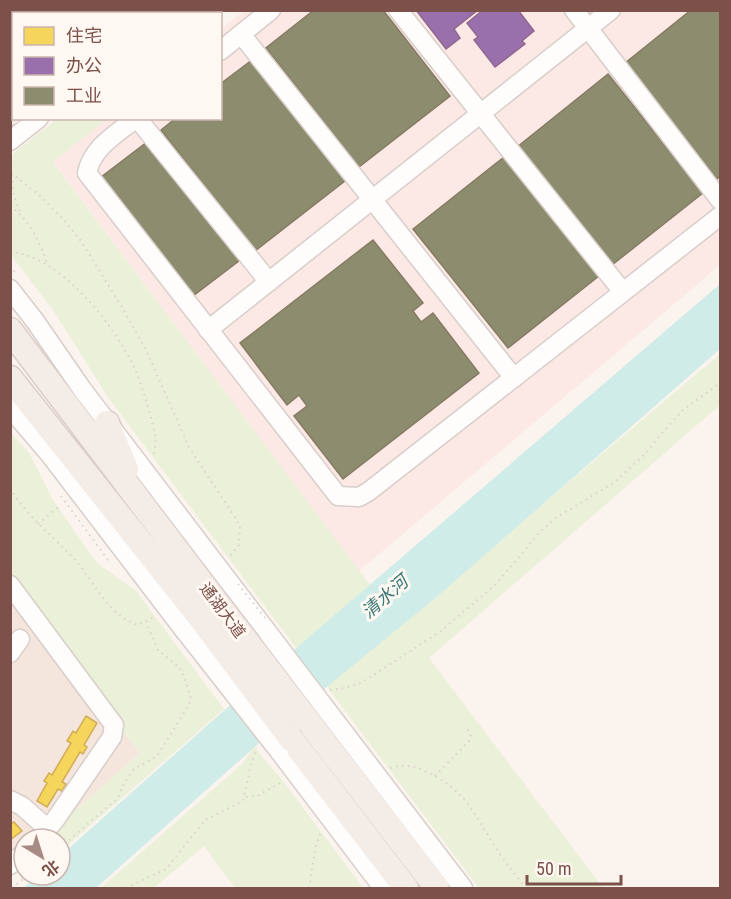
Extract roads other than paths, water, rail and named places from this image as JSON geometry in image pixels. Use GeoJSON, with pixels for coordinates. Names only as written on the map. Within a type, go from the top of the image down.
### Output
{"type":"FeatureCollection","features":[{"type":"Feature","properties":{"kind":"main road","name":"通湖大道"},"geometry":{"type":"LineString","coordinates":[[10,330],[136,496],[199,615],[319,709],[437,888]]}},
{"type":"Feature","properties":{"kind":"main road","name":"通湖大道"},"geometry":{"type":"LineString","coordinates":[[10,378],[199,615],[285,745],[406,888]]}},
{"type":"Feature","properties":{"kind":"main road"},"geometry":{"type":"LineString","coordinates":[[107,423],[136,496]]}},
{"type":"Feature","properties":{"kind":"street"},"geometry":{"type":"LineString","coordinates":[[222,49],[271,10]]}},
{"type":"Feature","properties":{"kind":"street"},"geometry":{"type":"LineString","coordinates":[[398,10],[623,292]]}},
{"type":"Feature","properties":{"kind":"street"},"geometry":{"type":"LineString","coordinates":[[574,10],[720,200]]}},
{"type":"Feature","properties":{"kind":"street"},"geometry":{"type":"LineString","coordinates":[[208,330],[611,10]]}},
{"type":"Feature","properties":{"kind":"street"},"geometry":{"type":"LineString","coordinates":[[242,34],[514,378]]}},
{"type":"Feature","properties":{"kind":"street"},"geometry":{"type":"LineString","coordinates":[[10,141],[36,120]]}},
{"type":"Feature","properties":{"kind":"street"},"geometry":{"type":"LineString","coordinates":[[135,120],[95,152],[89,162],[87,173],[338,496],[359,497],[368,492],[720,216]]}},
{"type":"Feature","properties":{"kind":"street"},"geometry":{"type":"LineString","coordinates":[[139,120],[269,282]]}},
{"type":"Feature","properties":{"kind":"street"},"geometry":{"type":"LineString","coordinates":[[10,289],[107,423],[269,634],[319,709],[464,888]]}},
{"type":"Feature","properties":{"kind":"street"},"geometry":{"type":"LineString","coordinates":[[10,408],[51,456],[199,615]]}},
{"type":"Feature","properties":{"kind":"street"},"geometry":{"type":"LineString","coordinates":[[10,585],[114,725],[112,737],[48,827]]}},
{"type":"Feature","properties":{"kind":"street"},"geometry":{"type":"LineString","coordinates":[[285,745],[383,888]]}},
{"type":"Feature","properties":{"kind":"street"},"geometry":{"type":"LineString","coordinates":[[10,800],[22,806],[38,827]]}},
{"type":"Feature","properties":{"kind":"water","name":"清水河"},"geometry":{"type":"Polygon","coordinates":[[[720,284],[720,349],[439,595],[267,736],[96,888],[23,888],[72,887],[72,845],[245,692],[720,284]]]}}]}
